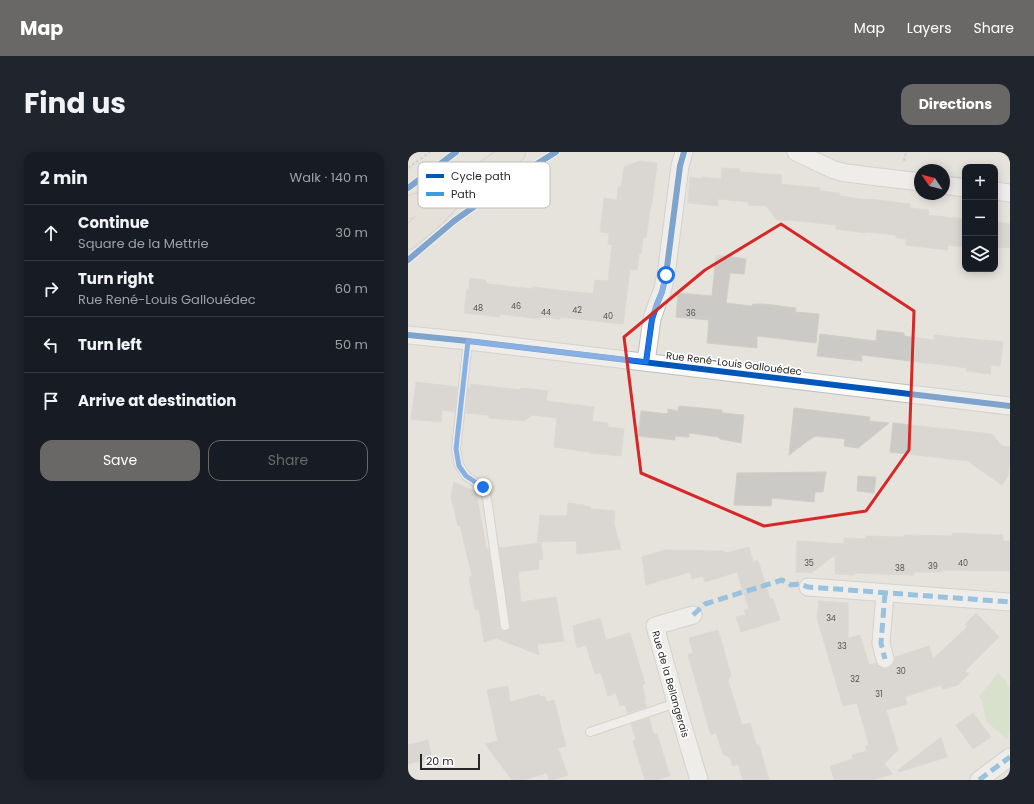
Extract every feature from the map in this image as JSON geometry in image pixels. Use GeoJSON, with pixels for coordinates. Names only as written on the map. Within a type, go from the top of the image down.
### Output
{"type":"FeatureCollection","features":[{"type":"Feature","properties":{"kind":"main road"},"geometry":{"type":"LineString","coordinates":[[500,162],[514,152]]}},
{"type":"Feature","properties":{"kind":"main road"},"geometry":{"type":"LineString","coordinates":[[408,207],[418,204]]}},
{"type":"Feature","properties":{"kind":"main road"},"geometry":{"type":"LineString","coordinates":[[408,238],[441,208]]}},
{"type":"Feature","properties":{"kind":"street"},"geometry":{"type":"LineString","coordinates":[[646,362],[652,319],[662,292],[666,275],[680,166],[684,152]]}},
{"type":"Feature","properties":{"kind":"street"},"geometry":{"type":"LineString","coordinates":[[796,152],[834,170],[846,173],[914,181]]}},
{"type":"Feature","properties":{"kind":"street"},"geometry":{"type":"LineString","coordinates":[[950,186],[962,188]]}},
{"type":"Feature","properties":{"kind":"street"},"geometry":{"type":"LineString","coordinates":[[998,191],[1010,193]]}},
{"type":"Feature","properties":{"kind":"street","name":"Rue René-Louis Gallouédec"},"geometry":{"type":"LineString","coordinates":[[408,335],[1010,406]]}},
{"type":"Feature","properties":{"kind":"street"},"geometry":{"type":"LineString","coordinates":[[808,587],[885,594],[1010,602]]}},
{"type":"Feature","properties":{"kind":"street"},"geometry":{"type":"LineString","coordinates":[[885,594],[881,643],[885,659]]}},
{"type":"Feature","properties":{"kind":"street","name":"Rue de la Bellangerais"},"geometry":{"type":"LineString","coordinates":[[693,615],[654,626],[699,780]]}},
{"type":"Feature","properties":{"kind":"street"},"geometry":{"type":"LineString","coordinates":[[979,780],[1010,757]]}},
{"type":"Feature","properties":{"kind":"lane"},"geometry":{"type":"LineString","coordinates":[[468,341],[456,449],[459,466],[466,476],[483,487],[487,499],[505,626]]}},
{"type":"Feature","properties":{"kind":"lane"},"geometry":{"type":"LineString","coordinates":[[590,732],[676,703]]}},
{"type":"Feature","properties":{"kind":"path"},"geometry":{"type":"LineString","coordinates":[[408,168],[430,152]]}},
{"type":"Feature","properties":{"kind":"highlighted area"},"geometry":{"type":"Polygon","coordinates":[[[781,224],[914,311],[909,450],[866,511],[764,526],[641,473],[624,337],[705,270],[781,224]]]}},
{"type":"Feature","properties":{"kind":"green space"},"geometry":{"type":"Polygon","coordinates":[[[998,673],[1007,682],[1006,684],[1010,688],[1010,730],[1007,739],[987,722],[982,700],[979,697],[998,673]]]}},
{"type":"Feature","properties":{"kind":"building"},"geometry":{"type":"Polygon","coordinates":[[[640,161],[657,163],[646,238],[643,237],[637,270],[630,269],[623,324],[560,317],[560,319],[540,317],[540,319],[500,314],[500,317],[464,313],[470,278],[485,280],[488,284],[533,289],[533,287],[593,294],[595,280],[608,281],[612,245],[608,244],[609,233],[600,232],[604,198],[617,200],[618,187],[621,187],[624,167],[640,161]]]}},
{"type":"Feature","properties":{"kind":"building"},"geometry":{"type":"Polygon","coordinates":[[[722,168],[740,169],[740,172],[782,175],[781,184],[820,188],[820,191],[840,193],[840,196],[910,204],[910,208],[929,210],[928,215],[962,219],[962,247],[948,245],[947,250],[906,245],[906,239],[896,238],[896,235],[836,229],[836,225],[777,220],[766,206],[748,205],[748,202],[718,199],[718,206],[688,203],[690,177],[702,179],[702,177],[721,179],[722,168]]]}},
{"type":"Feature","properties":{"kind":"building"},"geometry":{"type":"Polygon","coordinates":[[[998,222],[1010,224],[1010,248],[998,247],[998,222]]]}},
{"type":"Feature","properties":{"kind":"building"},"geometry":{"type":"Polygon","coordinates":[[[716,255],[746,259],[744,274],[730,273],[726,303],[751,306],[753,304],[764,304],[796,308],[795,312],[819,314],[816,343],[757,336],[757,348],[707,343],[709,320],[676,317],[678,293],[712,296],[716,255]]]}},
{"type":"Feature","properties":{"kind":"building"},"geometry":{"type":"Polygon","coordinates":[[[877,330],[904,333],[904,336],[934,340],[934,335],[1003,342],[1000,366],[991,365],[990,374],[966,371],[967,368],[862,355],[862,361],[817,356],[820,334],[876,341],[877,330]]]}},
{"type":"Feature","properties":{"kind":"building"},"geometry":{"type":"Polygon","coordinates":[[[416,382],[457,387],[455,412],[442,410],[441,422],[411,419],[416,382]]]}},
{"type":"Feature","properties":{"kind":"building"},"geometry":{"type":"Polygon","coordinates":[[[471,384],[520,390],[521,388],[548,391],[546,401],[594,407],[592,421],[608,423],[608,427],[624,429],[621,456],[589,453],[590,452],[554,447],[557,418],[532,415],[524,421],[489,418],[489,415],[466,413],[468,388],[470,388],[471,384]]]}},
{"type":"Feature","properties":{"kind":"building"},"geometry":{"type":"Polygon","coordinates":[[[679,406],[722,410],[722,413],[744,415],[741,443],[720,439],[718,437],[689,433],[689,437],[675,436],[675,440],[638,436],[641,411],[668,414],[668,409],[678,411],[679,406]]]}},
{"type":"Feature","properties":{"kind":"building"},"geometry":{"type":"Polygon","coordinates":[[[794,408],[870,417],[869,421],[889,423],[858,448],[844,446],[845,439],[815,436],[789,455],[794,408]]]}},
{"type":"Feature","properties":{"kind":"building"},"geometry":{"type":"Polygon","coordinates":[[[893,423],[992,434],[1002,446],[1010,447],[1008,476],[1002,485],[969,461],[890,452],[893,423]]]}},
{"type":"Feature","properties":{"kind":"building"},"geometry":{"type":"Polygon","coordinates":[[[826,472],[823,492],[815,492],[814,502],[772,498],[771,506],[734,505],[737,473],[826,472]]]}},
{"type":"Feature","properties":{"kind":"building"},"geometry":{"type":"Polygon","coordinates":[[[858,476],[876,477],[874,493],[857,491],[858,476]]]}},
{"type":"Feature","properties":{"kind":"building"},"geometry":{"type":"Polygon","coordinates":[[[454,482],[476,492],[486,549],[489,549],[500,629],[506,631],[510,628],[510,625],[499,548],[541,543],[543,559],[538,560],[539,569],[518,572],[521,602],[556,597],[564,641],[537,644],[539,655],[496,638],[484,642],[479,610],[475,610],[469,577],[472,576],[460,525],[458,526],[451,497],[454,482]]]}},
{"type":"Feature","properties":{"kind":"building"},"geometry":{"type":"Polygon","coordinates":[[[568,503],[584,505],[591,507],[591,509],[615,511],[614,524],[621,549],[577,554],[576,541],[537,542],[540,515],[567,516],[568,503]]]}},
{"type":"Feature","properties":{"kind":"building"},"geometry":{"type":"Polygon","coordinates":[[[952,533],[1003,535],[1003,541],[1010,541],[1010,571],[943,570],[942,572],[914,572],[914,575],[854,573],[854,575],[835,574],[835,555],[811,573],[796,572],[797,541],[844,544],[844,538],[866,539],[866,536],[904,537],[904,535],[952,536],[952,533]]]}},
{"type":"Feature","properties":{"kind":"building"},"geometry":{"type":"Polygon","coordinates":[[[749,547],[753,562],[758,560],[770,599],[773,599],[780,620],[741,632],[736,617],[746,615],[744,610],[749,609],[737,572],[705,582],[703,576],[692,579],[690,572],[646,585],[642,557],[665,550],[723,551],[727,553],[749,547]]]}},
{"type":"Feature","properties":{"kind":"building"},"geometry":{"type":"Polygon","coordinates":[[[819,601],[848,603],[848,638],[860,635],[869,665],[876,663],[883,669],[888,669],[892,666],[895,661],[895,657],[929,646],[933,659],[967,627],[965,624],[976,613],[999,637],[965,671],[969,674],[958,685],[943,689],[941,685],[929,689],[928,687],[928,689],[905,697],[907,704],[886,710],[898,750],[884,764],[893,774],[873,780],[834,780],[830,766],[853,759],[852,755],[867,751],[865,746],[869,745],[857,703],[843,706],[817,618],[819,601]]]}},
{"type":"Feature","properties":{"kind":"building"},"geometry":{"type":"Polygon","coordinates":[[[600,618],[606,640],[630,633],[645,684],[642,685],[646,699],[644,699],[646,707],[628,713],[625,705],[620,706],[616,693],[608,696],[601,673],[595,674],[586,645],[577,648],[573,626],[600,618]]]}},
{"type":"Feature","properties":{"kind":"building"},"geometry":{"type":"Polygon","coordinates":[[[718,630],[731,675],[728,681],[742,725],[750,723],[756,744],[759,745],[769,780],[743,780],[738,764],[732,766],[730,758],[723,754],[716,733],[711,735],[688,655],[693,653],[689,638],[718,630]]]}},
{"type":"Feature","properties":{"kind":"building"},"geometry":{"type":"Polygon","coordinates":[[[508,686],[510,702],[539,694],[540,697],[545,696],[547,702],[554,700],[566,746],[558,748],[568,775],[549,780],[547,773],[523,780],[512,780],[485,744],[498,741],[487,690],[508,686]]]}},
{"type":"Feature","properties":{"kind":"building"},"geometry":{"type":"Polygon","coordinates":[[[973,713],[991,737],[973,749],[956,725],[973,713]]]}},
{"type":"Feature","properties":{"kind":"building"},"geometry":{"type":"Polygon","coordinates":[[[649,718],[654,735],[657,734],[670,776],[656,780],[645,780],[633,741],[636,740],[631,724],[649,718]]]}},
{"type":"Feature","properties":{"kind":"building"},"geometry":{"type":"Polygon","coordinates":[[[941,737],[947,757],[899,772],[898,770],[941,737]]]}},
{"type":"Feature","properties":{"kind":"building"},"geometry":{"type":"Polygon","coordinates":[[[428,740],[431,753],[428,759],[408,764],[408,745],[428,740]]]}},
{"type":"Feature","properties":{"kind":"marked path"},"geometry":{"type":"LineString","coordinates":[[693,615],[705,604],[782,580],[791,585],[799,584],[808,587],[1010,602]]}},
{"type":"Feature","properties":{"kind":"marked path"},"geometry":{"type":"LineString","coordinates":[[885,593],[881,643],[885,659]]}},
{"type":"Feature","properties":{"kind":"marked path"},"geometry":{"type":"LineString","coordinates":[[979,780],[1010,757]]}},
{"type":"Feature","properties":{"kind":"cycle path"},"geometry":{"type":"LineString","coordinates":[[443,162],[456,152]]}},
{"type":"Feature","properties":{"kind":"cycle path"},"geometry":{"type":"LineString","coordinates":[[540,162],[556,152]]}},
{"type":"Feature","properties":{"kind":"cycle path"},"geometry":{"type":"LineString","coordinates":[[646,362],[652,319],[662,292],[666,275],[680,166],[684,152]]}},
{"type":"Feature","properties":{"kind":"cycle path"},"geometry":{"type":"LineString","coordinates":[[408,188],[418,180]]}},
{"type":"Feature","properties":{"kind":"cycle path"},"geometry":{"type":"LineString","coordinates":[[408,260],[454,221],[472,208]]}},
{"type":"Feature","properties":{"kind":"cycle path"},"geometry":{"type":"LineString","coordinates":[[408,335],[1010,406]]}},
{"type":"Feature","properties":{"kind":"route"},"geometry":{"type":"LineString","coordinates":[[483,487],[466,476],[459,466],[456,449],[468,341],[646,362],[652,319],[662,292],[666,275]]}}]}
